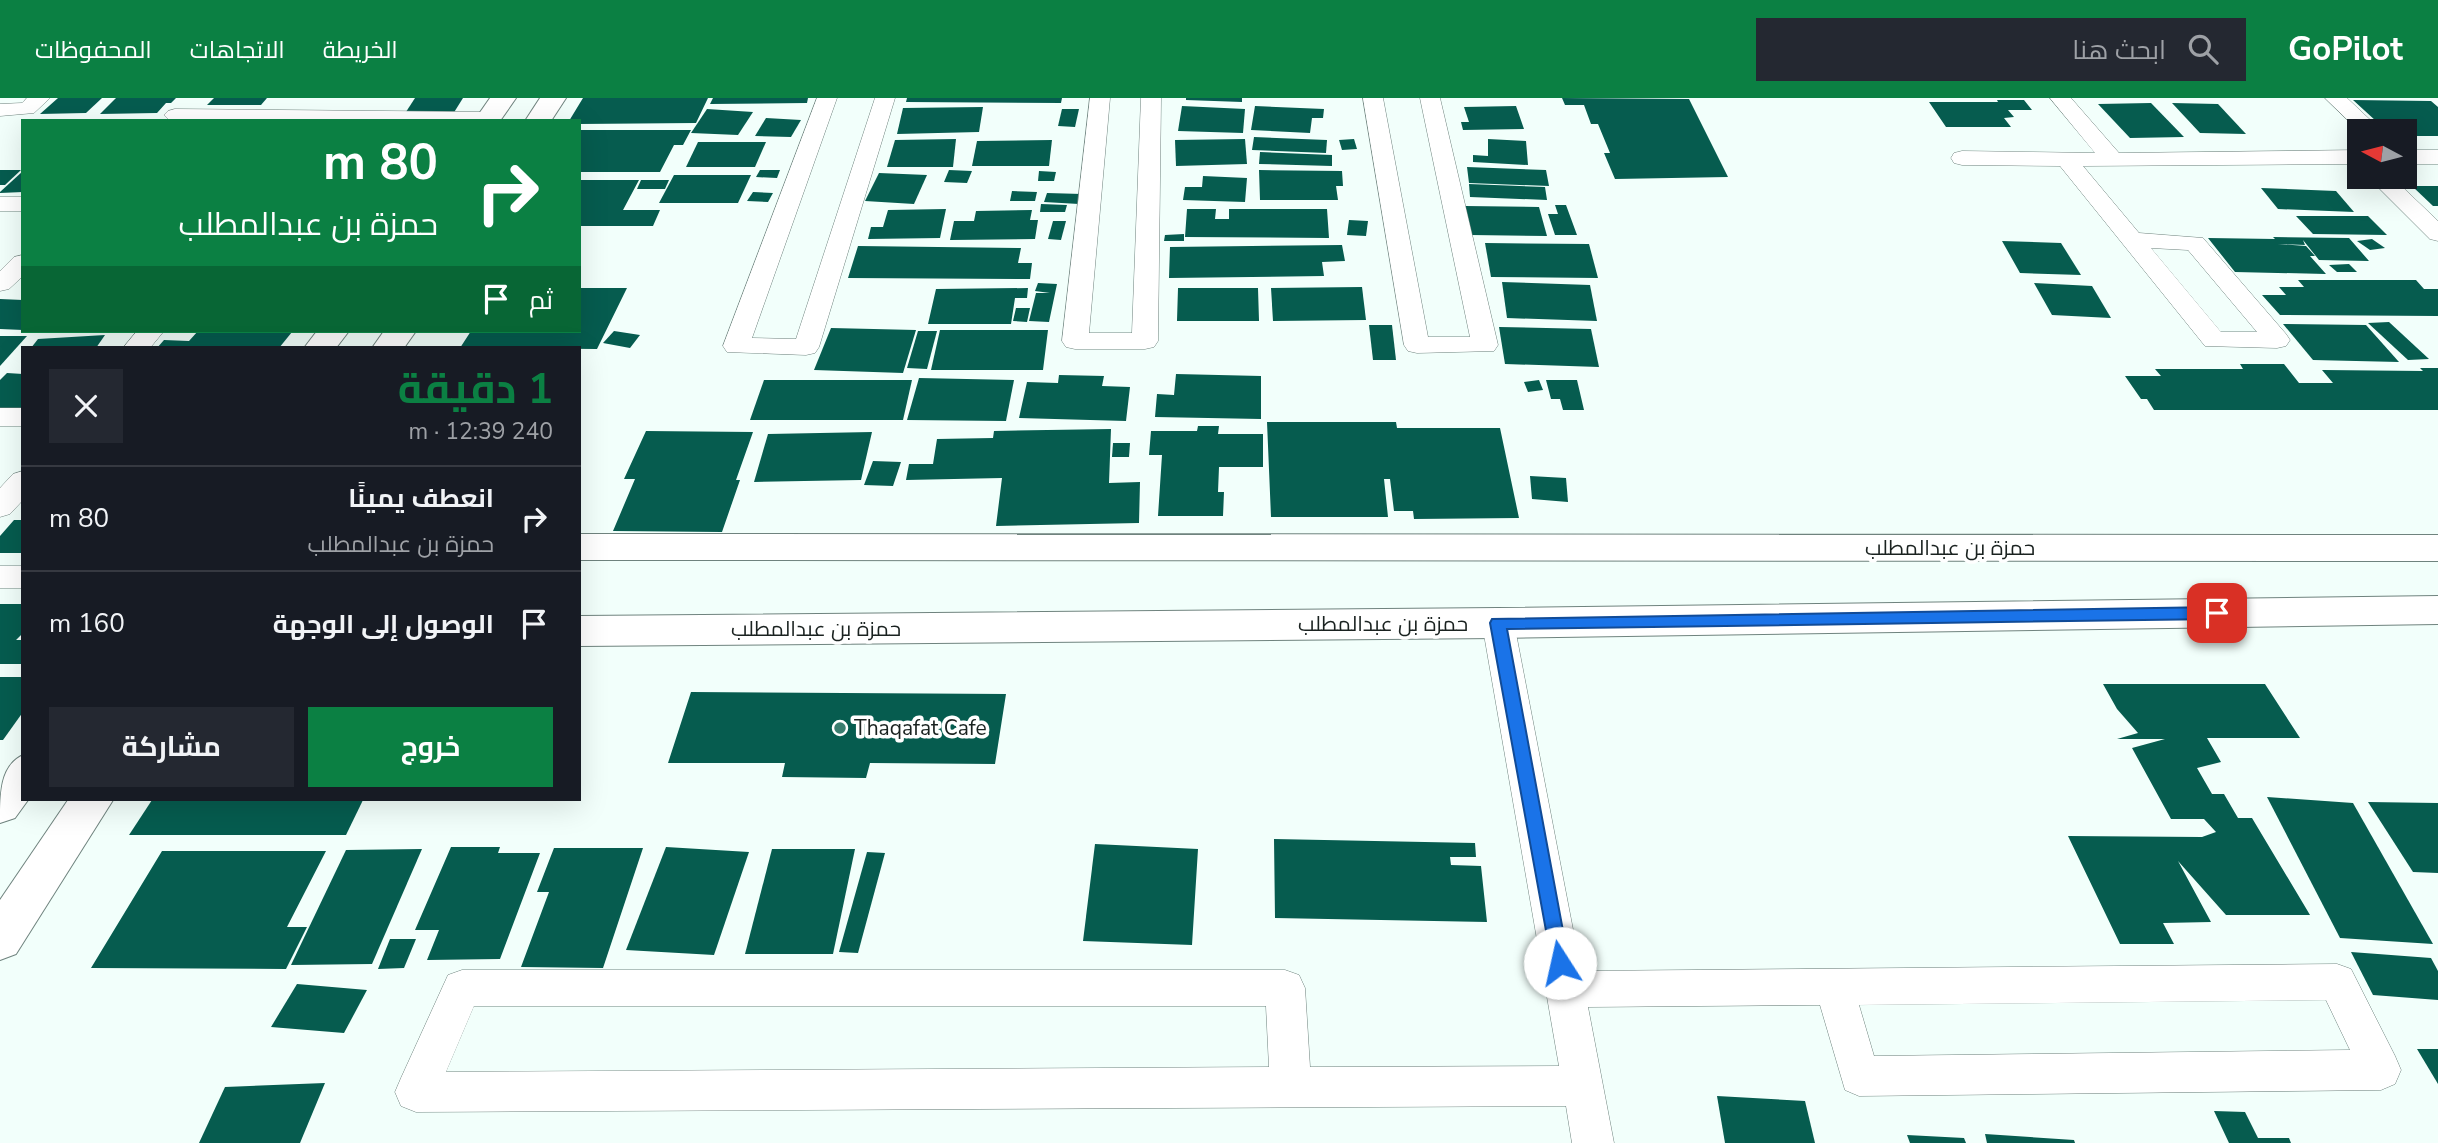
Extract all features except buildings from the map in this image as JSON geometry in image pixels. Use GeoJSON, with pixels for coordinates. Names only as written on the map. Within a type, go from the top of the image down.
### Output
{"type":"FeatureCollection","features":[{"type":"Feature","properties":{"kind":"street"},"geometry":{"type":"LineString","coordinates":[[172,118],[191,98]]}},
{"type":"Feature","properties":{"kind":"street"},"geometry":{"type":"LineString","coordinates":[[332,117],[347,98]]}},
{"type":"Feature","properties":{"kind":"street"},"geometry":{"type":"LineString","coordinates":[[539,119],[553,98]]}},
{"type":"Feature","properties":{"kind":"street"},"geometry":{"type":"LineString","coordinates":[[827,98],[736,346],[806,347],[885,98]]}},
{"type":"Feature","properties":{"kind":"street"},"geometry":{"type":"LineString","coordinates":[[1100,98],[1074,341],[1145,341],[1151,98]]}},
{"type":"Feature","properties":{"kind":"street"},"geometry":{"type":"LineString","coordinates":[[1373,98],[1417,345],[1485,345],[1430,98]]}},
{"type":"Feature","properties":{"kind":"street"},"geometry":{"type":"LineString","coordinates":[[2060,98],[2113,160]]}},
{"type":"Feature","properties":{"kind":"street"},"geometry":{"type":"LineString","coordinates":[[2335,98],[2358,119]]}},
{"type":"Feature","properties":{"kind":"street"},"geometry":{"type":"LineString","coordinates":[[0,110],[33,104]]}},
{"type":"Feature","properties":{"kind":"street"},"geometry":{"type":"LineString","coordinates":[[0,131],[33,104]]}},
{"type":"Feature","properties":{"kind":"street"},"geometry":{"type":"LineString","coordinates":[[172,118],[493,112]]}},
{"type":"Feature","properties":{"kind":"street"},"geometry":{"type":"LineString","coordinates":[[1962,158],[2113,160],[2347,157]]}},
{"type":"Feature","properties":{"kind":"street"},"geometry":{"type":"LineString","coordinates":[[2417,157],[2438,157]]}},
{"type":"Feature","properties":{"kind":"street"},"geometry":{"type":"LineString","coordinates":[[2065,158],[2132,240],[2214,340],[2277,340],[2195,243],[2132,240]]}},
{"type":"Feature","properties":{"kind":"street"},"geometry":{"type":"LineString","coordinates":[[2391,189],[2438,234]]}},
{"type":"Feature","properties":{"kind":"street"},"geometry":{"type":"LineString","coordinates":[[0,204],[21,204]]}},
{"type":"Feature","properties":{"kind":"street"},"geometry":{"type":"LineString","coordinates":[[0,284],[21,264]]}},
{"type":"Feature","properties":{"kind":"street"},"geometry":{"type":"LineString","coordinates":[[0,417],[21,417]]}},
{"type":"Feature","properties":{"kind":"street"},"geometry":{"type":"LineString","coordinates":[[0,507],[21,483]]}},
{"type":"Feature","properties":{"kind":"street","name":"حمزة بن عبدالمطلب"},"geometry":{"type":"LineString","coordinates":[[581,547],[2438,548]]}},
{"type":"Feature","properties":{"kind":"street"},"geometry":{"type":"LineString","coordinates":[[0,577],[21,577]]}},
{"type":"Feature","properties":{"kind":"street","name":"حمزة بن عبدالمطلب"},"geometry":{"type":"LineString","coordinates":[[581,631],[1498,623],[2438,610]]}},
{"type":"Feature","properties":{"kind":"street"},"geometry":{"type":"LineString","coordinates":[[1498,623],[1593,1143]]}},
{"type":"Feature","properties":{"kind":"street"},"geometry":{"type":"LineString","coordinates":[[0,805],[21,775]]}},
{"type":"Feature","properties":{"kind":"street"},"geometry":{"type":"LineString","coordinates":[[0,939],[91,801]]}},
{"type":"Feature","properties":{"kind":"street"},"geometry":{"type":"LineString","coordinates":[[1564,989],[1834,986],[2337,982],[2381,1070],[1859,1076],[1834,986]]}},
{"type":"Feature","properties":{"kind":"street"},"geometry":{"type":"LineString","coordinates":[[1291,1087],[1285,988],[462,988],[416,1092],[1583,1086]]}},
{"type":"Feature","properties":{"kind":"place","name":"Thaqafat Cafe"},"geometry":{"type":"Point","coordinates":[840,728]}},
{"type":"Feature","properties":{"kind":"route"},"geometry":{"type":"LineString","coordinates":[[1560,963],[1498,623],[2217,613]]}}]}
